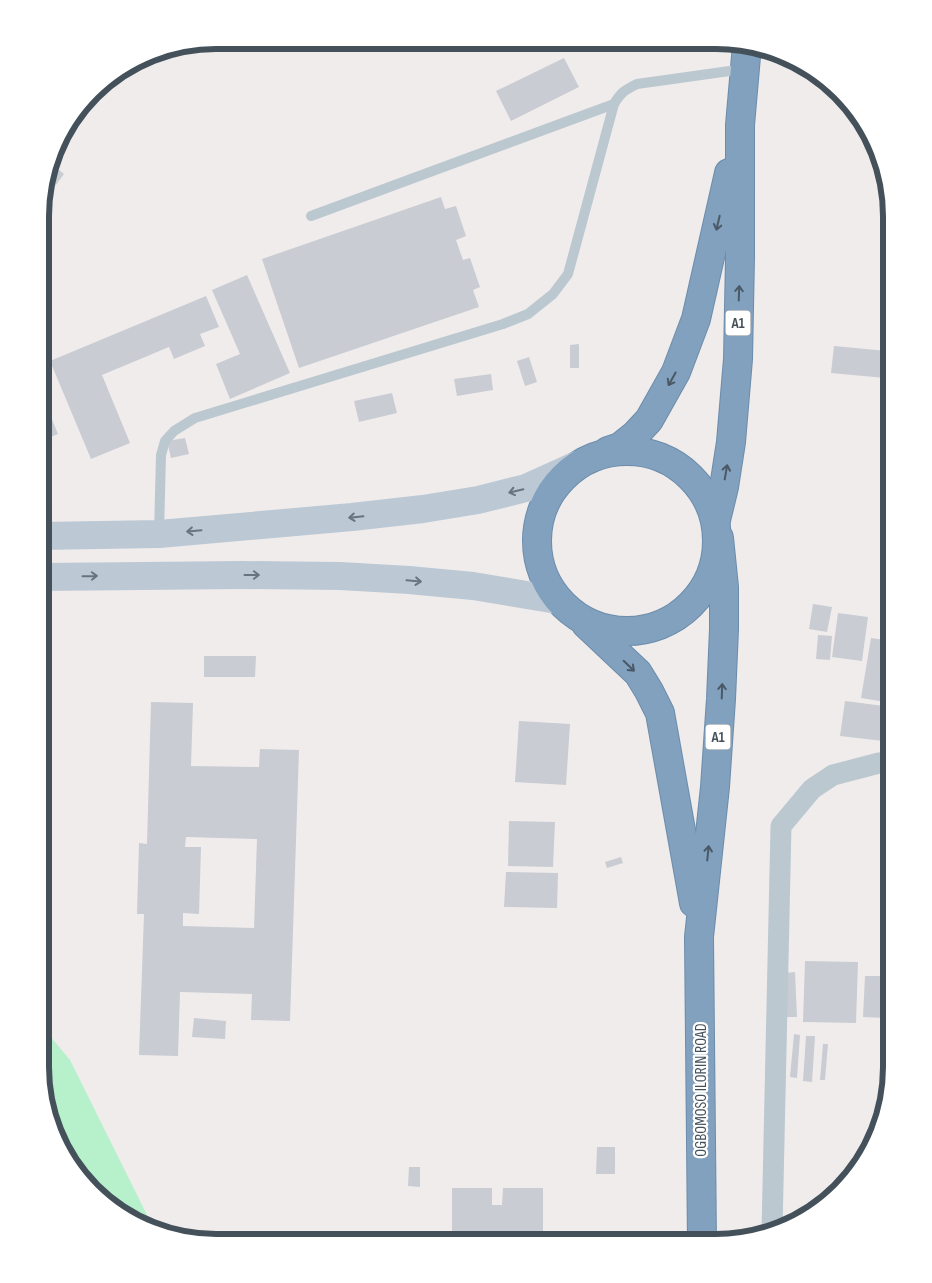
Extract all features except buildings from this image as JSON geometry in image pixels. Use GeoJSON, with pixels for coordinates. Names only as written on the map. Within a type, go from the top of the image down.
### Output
{"type":"FeatureCollection","features":[{"type":"Feature","properties":{"kind":"highway","name":"A1"},"geometry":{"type":"LineString","coordinates":[[699,936],[715,787],[721,699],[724,587],[718,529],[731,442],[738,359],[740,125],[746,57]]}},
{"type":"Feature","properties":{"kind":"highway","name":"A1"},"geometry":{"type":"LineString","coordinates":[[587,460],[620,446],[635,435],[649,420],[676,372],[696,319],[740,125]]}},
{"type":"Feature","properties":{"kind":"highway"},"geometry":{"type":"LineString","coordinates":[[623,450],[648,452],[672,461],[692,476],[707,497],[718,529],[714,570],[698,598],[674,619],[644,630],[611,631],[581,620],[557,600],[542,573],[536,543],[540,513],[555,486],[587,460],[623,450]]}},
{"type":"Feature","properties":{"kind":"highway","name":"A1"},"geometry":{"type":"LineString","coordinates":[[581,620],[638,673],[660,713],[699,936]]}},
{"type":"Feature","properties":{"kind":"highway","name":"OGBOMOSO ILORIN ROAD"},"geometry":{"type":"LineString","coordinates":[[699,936],[702,1234]]}},
{"type":"Feature","properties":{"kind":"street"},"geometry":{"type":"LineString","coordinates":[[49,536],[159,534],[423,509],[478,500],[526,488],[587,460]]}},
{"type":"Feature","properties":{"kind":"street"},"geometry":{"type":"LineString","coordinates":[[49,577],[340,576],[409,580],[464,586],[557,600]]}},
{"type":"Feature","properties":{"kind":"street"},"geometry":{"type":"LineString","coordinates":[[772,1225],[781,826],[812,789],[833,775],[883,763]]}},
{"type":"Feature","properties":{"kind":"lane"},"geometry":{"type":"LineString","coordinates":[[159,534],[161,455],[165,441],[174,431],[195,418],[503,324],[528,314],[553,294],[568,274],[614,104],[620,94],[637,84],[746,57]]}},
{"type":"Feature","properties":{"kind":"lane"},"geometry":{"type":"LineString","coordinates":[[311,216],[614,104]]}},
{"type":"Feature","properties":{"kind":"green space"},"geometry":{"type":"Polygon","coordinates":[[[49,1035],[70,1060],[150,1221],[123,1206],[90,1177],[77,1160],[61,1131],[54,1111],[50,1089],[49,1035]]]}}]}
